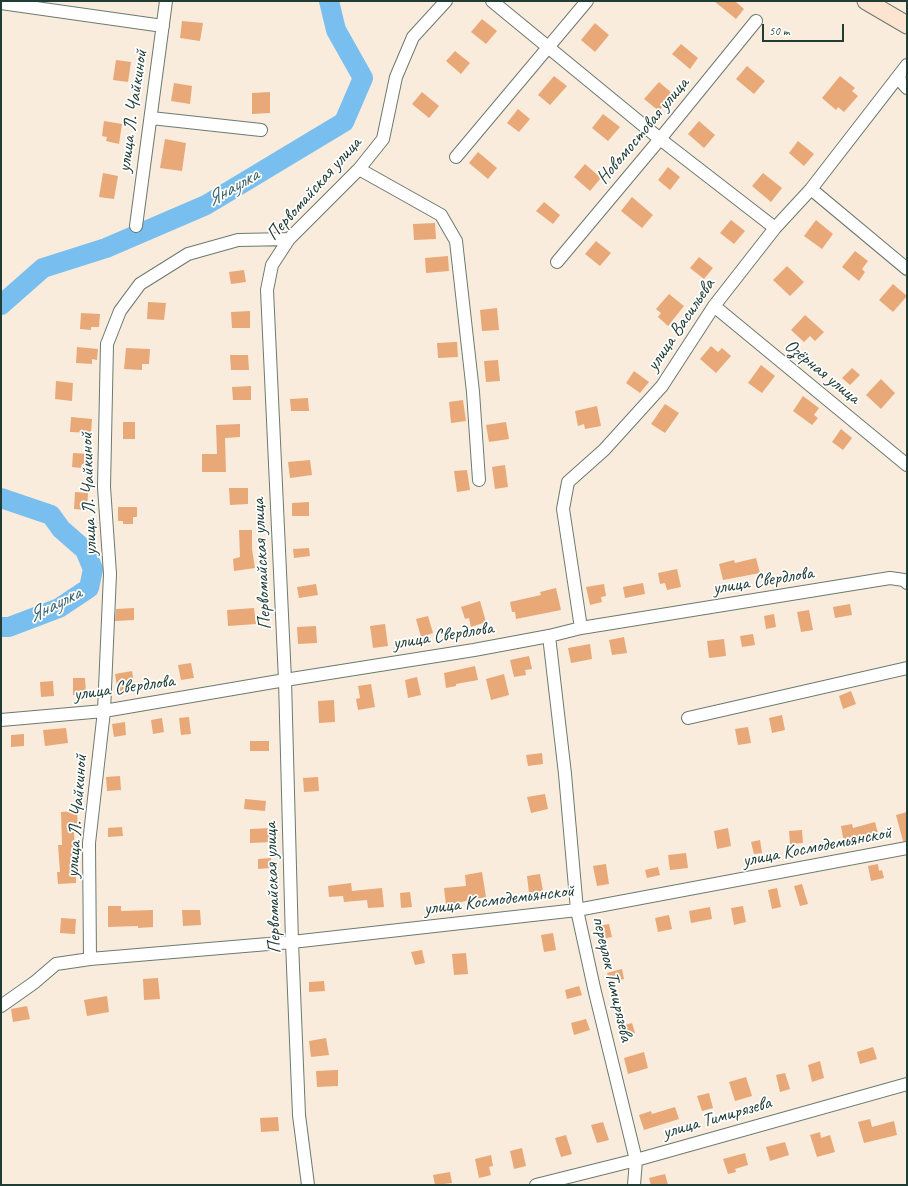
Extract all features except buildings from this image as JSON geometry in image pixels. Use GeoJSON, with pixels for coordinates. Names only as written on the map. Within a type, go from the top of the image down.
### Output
{"type":"FeatureCollection","features":[{"type":"Feature","properties":{"kind":"main road"},"geometry":{"type":"LineString","coordinates":[[866,1],[907,25]]}},
{"type":"Feature","properties":{"kind":"street","name":"улица Л. Чайкиной"},"geometry":{"type":"LineString","coordinates":[[136,226],[166,1]]}},
{"type":"Feature","properties":{"kind":"street","name":"Первомайская улица"},"geometry":{"type":"LineString","coordinates":[[308,1185],[299,1115],[292,942],[285,680],[267,290],[272,265],[289,239],[359,169],[383,139],[396,77],[413,36],[446,1]]}},
{"type":"Feature","properties":{"kind":"street"},"geometry":{"type":"LineString","coordinates":[[492,1],[660,140],[775,228]]}},
{"type":"Feature","properties":{"kind":"street"},"geometry":{"type":"LineString","coordinates":[[456,157],[587,1]]}},
{"type":"Feature","properties":{"kind":"street"},"geometry":{"type":"LineString","coordinates":[[1,3],[163,26]]}},
{"type":"Feature","properties":{"kind":"street","name":"Новомостовая улица"},"geometry":{"type":"LineString","coordinates":[[557,262],[660,140],[756,21]]}},
{"type":"Feature","properties":{"kind":"street","name":"улица Васильева"},"geometry":{"type":"LineString","coordinates":[[581,628],[563,509],[568,482],[604,450],[662,386],[714,306],[775,228],[811,189],[907,65]]}},
{"type":"Feature","properties":{"kind":"street"},"geometry":{"type":"LineString","coordinates":[[898,78],[907,88]]}},
{"type":"Feature","properties":{"kind":"street"},"geometry":{"type":"LineString","coordinates":[[150,118],[262,130]]}},
{"type":"Feature","properties":{"kind":"street"},"geometry":{"type":"LineString","coordinates":[[359,169],[440,215],[456,241],[473,392],[480,480]]}},
{"type":"Feature","properties":{"kind":"street"},"geometry":{"type":"LineString","coordinates":[[811,189],[907,269]]}},
{"type":"Feature","properties":{"kind":"street","name":"улица Л. Чайкиной"},"geometry":{"type":"LineString","coordinates":[[90,959],[89,843],[104,711],[110,574],[104,487],[107,344],[120,311],[140,284],[188,254],[238,240],[289,239]]}},
{"type":"Feature","properties":{"kind":"street","name":"Озёрная улица"},"geometry":{"type":"LineString","coordinates":[[714,306],[907,465]]}},
{"type":"Feature","properties":{"kind":"street","name":"улица Свердлова"},"geometry":{"type":"LineString","coordinates":[[1,720],[104,711],[474,650],[549,636],[581,628],[890,578],[904,580],[907,583]]}},
{"type":"Feature","properties":{"kind":"street","name":"переулок Тимирязева"},"geometry":{"type":"LineString","coordinates":[[549,636],[565,774],[577,910],[594,988],[636,1160],[634,1185]]}},
{"type":"Feature","properties":{"kind":"street"},"geometry":{"type":"LineString","coordinates":[[688,718],[907,668]]}},
{"type":"Feature","properties":{"kind":"street","name":"улица Космодемьянской"},"geometry":{"type":"LineString","coordinates":[[90,959],[292,942],[577,910],[907,848]]}},
{"type":"Feature","properties":{"kind":"street"},"geometry":{"type":"LineString","coordinates":[[1,1006],[35,982],[56,964],[90,959]]}},
{"type":"Feature","properties":{"kind":"street","name":"улица Тимирязева"},"geometry":{"type":"LineString","coordinates":[[536,1185],[636,1160],[907,1084]]}},
{"type":"Feature","properties":{"kind":"waterway","name":"Янаулка"},"geometry":{"type":"LineString","coordinates":[[1,305],[43,268],[106,248],[206,205],[344,122],[363,78],[336,30],[329,1]]}},
{"type":"Feature","properties":{"kind":"waterway","name":"Янаулка"},"geometry":{"type":"LineString","coordinates":[[1,498],[51,515],[61,529],[85,550],[93,569],[89,588],[59,608],[9,627],[1,627]]}}]}
